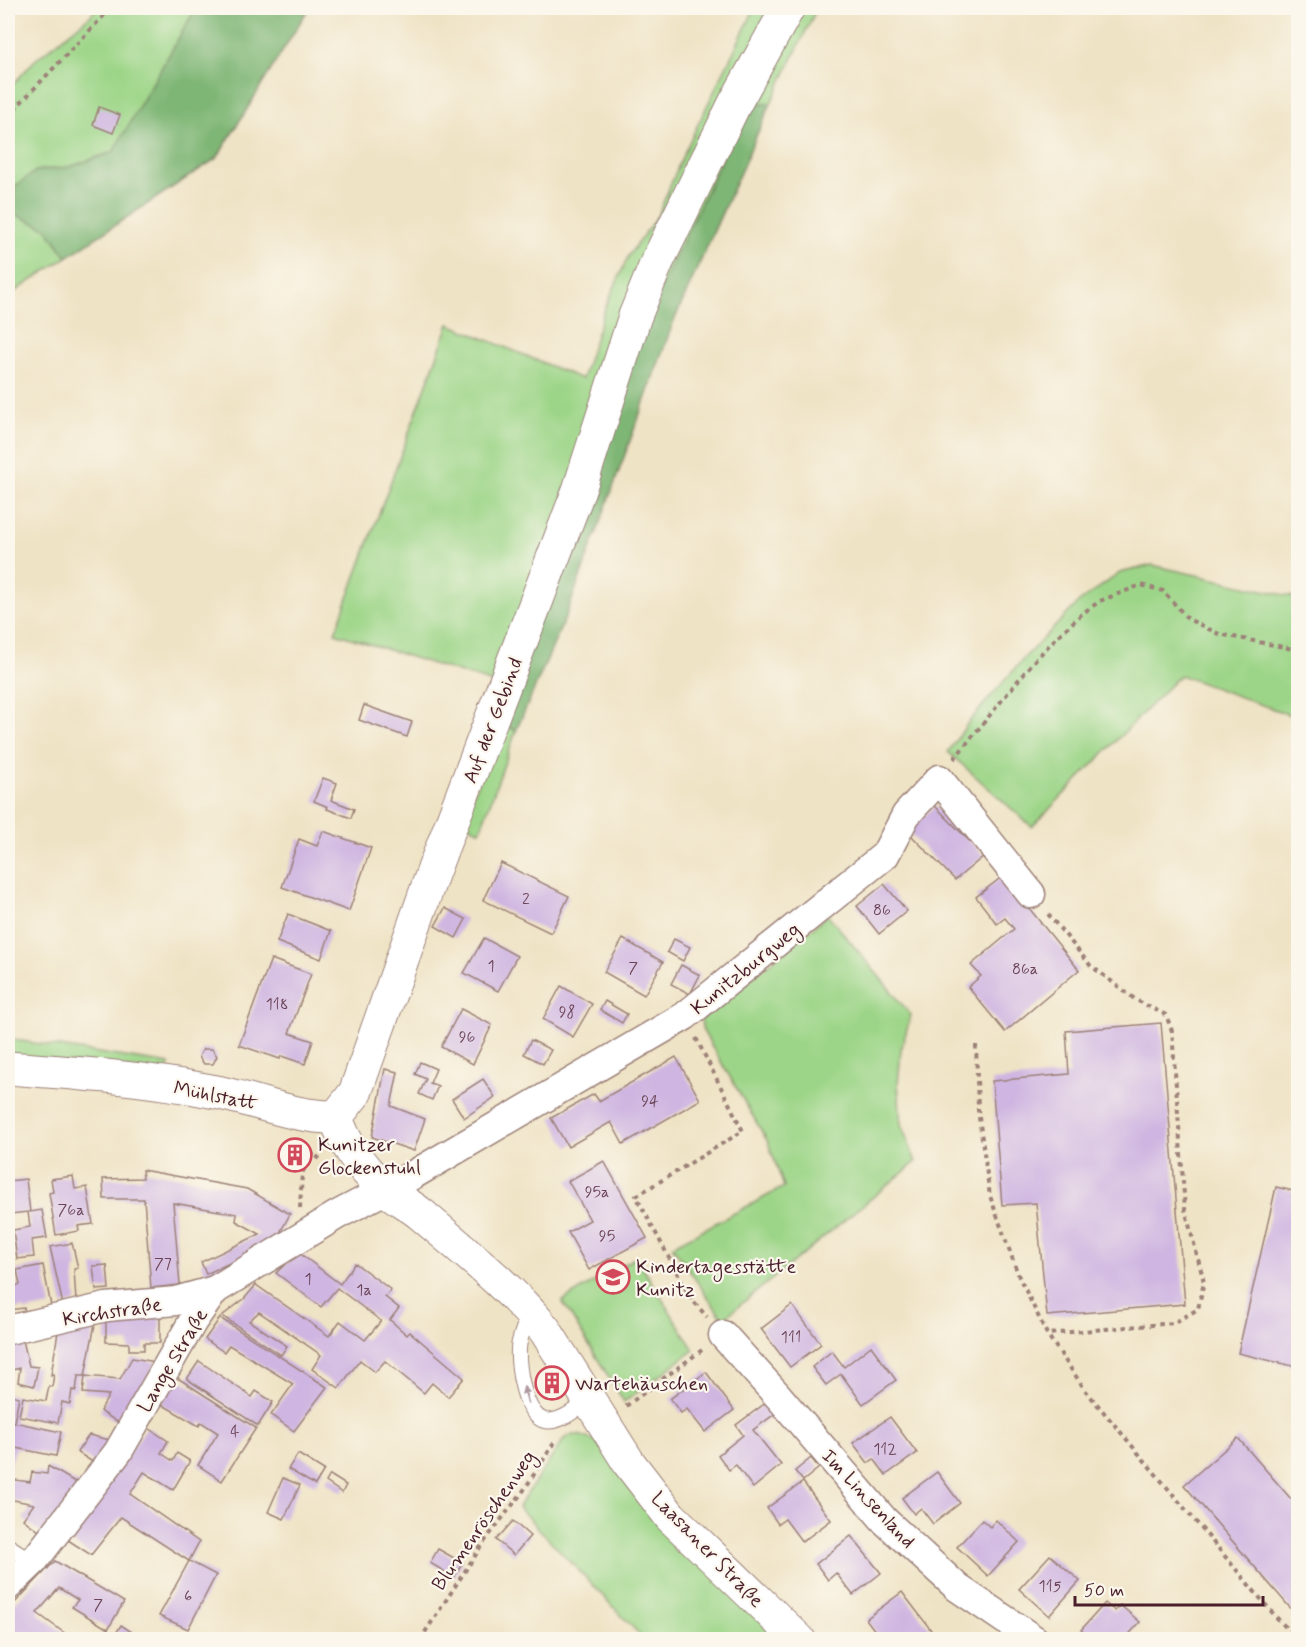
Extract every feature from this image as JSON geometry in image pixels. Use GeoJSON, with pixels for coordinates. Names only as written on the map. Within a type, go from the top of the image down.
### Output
{"type":"FeatureCollection","features":[{"type":"Feature","properties":{"kind":"street","name":"Auf der Gebind"},"geometry":{"type":"LineString","coordinates":[[336,1117],[355,1093],[434,869],[579,490],[635,316],[657,262],[735,103],[788,8]]}},
{"type":"Feature","properties":{"kind":"street"},"geometry":{"type":"LineString","coordinates":[[939,778],[1031,894]]}},
{"type":"Feature","properties":{"kind":"street","name":"Kunitzburgweg"},"geometry":{"type":"LineString","coordinates":[[385,1189],[406,1179],[685,1016],[885,855],[906,815],[939,778]]}},
{"type":"Feature","properties":{"kind":"street","name":"Mühlstatt"},"geometry":{"type":"LineString","coordinates":[[8,1068],[96,1074],[216,1092],[317,1118],[336,1117]]}},
{"type":"Feature","properties":{"kind":"street"},"geometry":{"type":"LineString","coordinates":[[336,1117],[341,1133],[357,1162],[385,1189]]}},
{"type":"Feature","properties":{"kind":"street","name":"Lange Straße"},"geometry":{"type":"LineString","coordinates":[[8,1586],[33,1562],[118,1452],[193,1321],[215,1290],[385,1189]]}},
{"type":"Feature","properties":{"kind":"street","name":"Laasaner Straße"},"geometry":{"type":"LineString","coordinates":[[385,1189],[419,1212],[529,1311],[545,1330],[629,1463],[670,1516],[799,1640]]}},
{"type":"Feature","properties":{"kind":"street","name":"Kirchstraße"},"geometry":{"type":"LineString","coordinates":[[8,1330],[106,1307],[176,1301],[215,1290]]}},
{"type":"Feature","properties":{"kind":"street","name":"Im Linsenland"},"geometry":{"type":"LineString","coordinates":[[723,1335],[885,1521],[958,1588],[1035,1640]]}},
{"type":"Feature","properties":{"kind":"lane"},"geometry":{"type":"LineString","coordinates":[[529,1311],[519,1345],[520,1368],[526,1400],[534,1415],[546,1421],[561,1419],[589,1400]]}},
{"type":"Feature","properties":{"kind":"lane"},"geometry":{"type":"LineString","coordinates":[[8,1546],[33,1562]]}},
{"type":"Feature","properties":{"kind":"path"},"geometry":{"type":"LineString","coordinates":[[8,117],[111,8]]}},
{"type":"Feature","properties":{"kind":"path"},"geometry":{"type":"LineString","coordinates":[[939,778],[1004,696],[1061,633],[1100,601],[1141,585],[1163,591],[1188,619],[1219,634],[1299,650]]}},
{"type":"Feature","properties":{"kind":"path"},"geometry":{"type":"LineString","coordinates":[[1031,894],[1090,965],[1136,1000],[1166,1015],[1172,1031],[1185,1209],[1204,1282],[1198,1309],[1174,1323],[1047,1334]]}},
{"type":"Feature","properties":{"kind":"path"},"geometry":{"type":"LineString","coordinates":[[624,1407],[723,1335],[690,1297],[636,1196],[743,1131],[685,1016]]}},
{"type":"Feature","properties":{"kind":"path"},"geometry":{"type":"LineString","coordinates":[[976,1045],[978,1110],[990,1196],[1019,1277],[1047,1334],[1086,1391],[1276,1617],[1298,1640]]}},
{"type":"Feature","properties":{"kind":"path"},"geometry":{"type":"LineString","coordinates":[[300,1239],[298,1227],[302,1173],[314,1152]]}},
{"type":"Feature","properties":{"kind":"path","name":"Blumenröschenweg"},"geometry":{"type":"LineString","coordinates":[[429,1640],[421,1637],[489,1535],[537,1471],[555,1441],[561,1419]]}},
{"type":"Feature","properties":{"kind":"green space"},"geometry":{"type":"Polygon","coordinates":[[[97,8],[196,8],[113,152],[69,167],[36,171],[14,214],[46,228],[67,257],[8,296],[8,90],[34,61],[97,8]]]}},
{"type":"Feature","properties":{"kind":"green space"},"geometry":{"type":"Polygon","coordinates":[[[196,8],[309,8],[217,158],[67,257],[46,228],[14,214],[14,187],[36,171],[69,167],[113,152],[196,8]]]}},
{"type":"Feature","properties":{"kind":"green space"},"geometry":{"type":"Polygon","coordinates":[[[755,8],[817,8],[771,103],[746,106],[515,690],[335,633],[449,324],[582,379],[605,308],[629,255],[658,215],[683,155],[755,8]]]}},
{"type":"Feature","properties":{"kind":"green space"},"geometry":{"type":"Polygon","coordinates":[[[771,103],[673,323],[566,616],[516,731],[502,723],[644,323],[747,106],[771,103]]]}},
{"type":"Feature","properties":{"kind":"green space"},"geometry":{"type":"Polygon","coordinates":[[[1152,565],[1298,598],[1298,718],[1180,675],[1032,827],[948,752],[968,723],[1024,658],[1079,602],[1120,573],[1152,565]]]}},
{"type":"Feature","properties":{"kind":"green space"},"geometry":{"type":"Polygon","coordinates":[[[502,723],[516,731],[480,831],[462,822],[502,723]]]}},
{"type":"Feature","properties":{"kind":"green space"},"geometry":{"type":"Polygon","coordinates":[[[828,915],[911,1015],[901,1050],[898,1084],[901,1124],[916,1162],[723,1319],[672,1246],[784,1187],[768,1142],[703,1031],[701,1020],[828,915]]]}},
{"type":"Feature","properties":{"kind":"green space"},"geometry":{"type":"Polygon","coordinates":[[[8,1039],[169,1064],[168,1073],[8,1057],[8,1039]]]}},
{"type":"Feature","properties":{"kind":"green space"},"geometry":{"type":"Polygon","coordinates":[[[636,1257],[694,1350],[624,1402],[562,1301],[636,1257]]]}},
{"type":"Feature","properties":{"kind":"green space"},"geometry":{"type":"Polygon","coordinates":[[[571,1435],[579,1435],[599,1442],[782,1639],[640,1639],[642,1637],[518,1507],[564,1439],[571,1435]]]}},
{"type":"Feature","properties":{"kind":"building"},"geometry":{"type":"Polygon","coordinates":[[[99,107],[120,115],[113,133],[93,125],[99,107]]]}},
{"type":"Feature","properties":{"kind":"building"},"geometry":{"type":"Polygon","coordinates":[[[364,705],[412,722],[407,737],[359,720],[364,705]]]}},
{"type":"Feature","properties":{"kind":"building"},"geometry":{"type":"Polygon","coordinates":[[[323,778],[337,783],[331,800],[354,809],[351,818],[327,809],[328,807],[314,801],[323,778]]]}},
{"type":"Feature","properties":{"kind":"building"},"geometry":{"type":"Polygon","coordinates":[[[935,806],[984,856],[955,880],[907,831],[935,806]]]}},
{"type":"Feature","properties":{"kind":"building"},"geometry":{"type":"Polygon","coordinates":[[[323,831],[371,848],[349,911],[282,887],[299,839],[317,846],[323,831]]]}},
{"type":"Feature","properties":{"kind":"building"},"geometry":{"type":"Polygon","coordinates":[[[501,863],[569,896],[551,933],[483,900],[501,863]]]}},
{"type":"Feature","properties":{"kind":"building"},"geometry":{"type":"Polygon","coordinates":[[[1003,876],[1079,970],[1005,1032],[968,987],[981,976],[971,965],[1014,929],[1005,918],[997,924],[976,897],[1003,876]]]}},
{"type":"Feature","properties":{"kind":"building"},"geometry":{"type":"Polygon","coordinates":[[[884,884],[907,911],[879,934],[857,906],[884,884]]]}},
{"type":"Feature","properties":{"kind":"building"},"geometry":{"type":"Polygon","coordinates":[[[445,908],[466,919],[456,938],[435,926],[445,908]]]}},
{"type":"Feature","properties":{"kind":"building"},"geometry":{"type":"Polygon","coordinates":[[[288,914],[331,931],[321,959],[277,942],[288,914]]]}},
{"type":"Feature","properties":{"kind":"building"},"geometry":{"type":"Polygon","coordinates":[[[484,938],[517,956],[498,991],[464,973],[484,938]]]}},
{"type":"Feature","properties":{"kind":"building"},"geometry":{"type":"Polygon","coordinates":[[[623,939],[663,962],[644,995],[604,972],[623,939]]]}},
{"type":"Feature","properties":{"kind":"building"},"geometry":{"type":"Polygon","coordinates":[[[674,939],[690,947],[683,961],[667,952],[674,939]]]}},
{"type":"Feature","properties":{"kind":"building"},"geometry":{"type":"Polygon","coordinates":[[[271,959],[311,974],[289,1033],[313,1041],[305,1064],[281,1056],[280,1059],[239,1045],[271,959]]]}},
{"type":"Feature","properties":{"kind":"building"},"geometry":{"type":"Polygon","coordinates":[[[681,965],[700,975],[690,994],[671,984],[681,965]]]}},
{"type":"Feature","properties":{"kind":"building"},"geometry":{"type":"Polygon","coordinates":[[[561,986],[592,1004],[573,1037],[543,1019],[561,986]]]}},
{"type":"Feature","properties":{"kind":"building"},"geometry":{"type":"Polygon","coordinates":[[[605,1001],[627,1014],[622,1023],[600,1010],[605,1001]]]}},
{"type":"Feature","properties":{"kind":"building"},"geometry":{"type":"Polygon","coordinates":[[[461,1009],[492,1025],[473,1064],[441,1047],[461,1009]]]}},
{"type":"Feature","properties":{"kind":"building"},"geometry":{"type":"Polygon","coordinates":[[[1161,1023],[1185,1304],[1047,1316],[1036,1203],[1002,1205],[992,1081],[1069,1074],[1066,1031],[1161,1023]]]}},
{"type":"Feature","properties":{"kind":"building"},"geometry":{"type":"Polygon","coordinates":[[[531,1040],[551,1050],[543,1064],[524,1054],[531,1040]]]}},
{"type":"Feature","properties":{"kind":"building"},"geometry":{"type":"Polygon","coordinates":[[[203,1049],[212,1049],[217,1056],[213,1064],[204,1064],[199,1057],[203,1049]]]}},
{"type":"Feature","properties":{"kind":"building"},"geometry":{"type":"Polygon","coordinates":[[[676,1057],[700,1100],[623,1144],[611,1122],[568,1147],[551,1118],[594,1094],[599,1101],[676,1057]]]}},
{"type":"Feature","properties":{"kind":"building"},"geometry":{"type":"Polygon","coordinates":[[[420,1062],[436,1069],[430,1083],[438,1086],[432,1100],[419,1094],[426,1079],[415,1074],[420,1062]]]}},
{"type":"Feature","properties":{"kind":"building"},"geometry":{"type":"Polygon","coordinates":[[[385,1069],[398,1072],[391,1106],[425,1119],[414,1151],[372,1137],[385,1069]]]}},
{"type":"Feature","properties":{"kind":"building"},"geometry":{"type":"Polygon","coordinates":[[[483,1079],[495,1097],[464,1118],[452,1099],[483,1079]]]}},
{"type":"Feature","properties":{"kind":"building","name":"Kunitzer Glockenstuhl"},"geometry":{"type":"Polygon","coordinates":[[[293,1145],[305,1152],[298,1165],[286,1157],[293,1145]]]}},
{"type":"Feature","properties":{"kind":"building"},"geometry":{"type":"Polygon","coordinates":[[[604,1161],[647,1238],[589,1270],[568,1232],[590,1220],[568,1181],[604,1161]]]}},
{"type":"Feature","properties":{"kind":"building"},"geometry":{"type":"Polygon","coordinates":[[[142,1170],[247,1189],[290,1214],[275,1242],[206,1274],[201,1262],[260,1234],[236,1221],[237,1214],[173,1203],[180,1285],[151,1288],[144,1199],[104,1199],[103,1179],[143,1178],[142,1170]]]}},
{"type":"Feature","properties":{"kind":"building"},"geometry":{"type":"Polygon","coordinates":[[[73,1176],[75,1189],[87,1187],[93,1224],[78,1226],[79,1231],[56,1235],[49,1193],[53,1192],[51,1179],[73,1176]]]}},
{"type":"Feature","properties":{"kind":"building"},"geometry":{"type":"Polygon","coordinates":[[[26,1179],[30,1212],[42,1210],[47,1238],[32,1240],[34,1257],[17,1259],[13,1230],[30,1227],[28,1212],[10,1214],[8,1212],[8,1181],[26,1179]]]}},
{"type":"Feature","properties":{"kind":"building"},"geometry":{"type":"Polygon","coordinates":[[[1276,1187],[1298,1192],[1297,1367],[1238,1353],[1276,1187]]]}},
{"type":"Feature","properties":{"kind":"building"},"geometry":{"type":"Polygon","coordinates":[[[72,1243],[78,1268],[74,1269],[76,1302],[63,1305],[50,1247],[72,1243]]]}},
{"type":"Feature","properties":{"kind":"building"},"geometry":{"type":"Polygon","coordinates":[[[298,1252],[340,1284],[355,1263],[391,1290],[385,1297],[399,1308],[390,1320],[407,1335],[410,1332],[464,1378],[448,1397],[432,1383],[424,1393],[385,1361],[375,1372],[360,1360],[339,1388],[312,1369],[321,1355],[259,1312],[249,1321],[287,1346],[281,1355],[222,1316],[244,1299],[256,1285],[329,1336],[340,1321],[365,1340],[381,1321],[337,1288],[321,1307],[276,1273],[298,1252]]]}},
{"type":"Feature","properties":{"kind":"building"},"geometry":{"type":"Polygon","coordinates":[[[43,1265],[51,1306],[25,1311],[24,1308],[8,1310],[8,1287],[20,1285],[17,1270],[43,1265]]]}},
{"type":"Feature","properties":{"kind":"building"},"geometry":{"type":"Polygon","coordinates":[[[107,1265],[109,1289],[96,1290],[93,1266],[107,1265]]]}},
{"type":"Feature","properties":{"kind":"building"},"geometry":{"type":"Polygon","coordinates":[[[792,1305],[821,1344],[790,1367],[761,1329],[792,1305]]]}},
{"type":"Feature","properties":{"kind":"building"},"geometry":{"type":"Polygon","coordinates":[[[106,1316],[160,1316],[160,1343],[144,1343],[144,1350],[129,1350],[129,1343],[106,1342],[106,1316]]]}},
{"type":"Feature","properties":{"kind":"building"},"geometry":{"type":"Polygon","coordinates":[[[220,1318],[327,1387],[294,1431],[271,1415],[293,1384],[229,1345],[224,1352],[205,1339],[220,1318]]]}},
{"type":"Feature","properties":{"kind":"building"},"geometry":{"type":"Polygon","coordinates":[[[95,1324],[85,1376],[78,1376],[76,1391],[72,1390],[70,1404],[62,1402],[58,1423],[19,1416],[23,1397],[46,1401],[49,1386],[52,1387],[54,1374],[51,1375],[58,1332],[95,1324]]]}},
{"type":"Feature","properties":{"kind":"building"},"geometry":{"type":"Polygon","coordinates":[[[23,1340],[29,1366],[38,1367],[34,1386],[18,1382],[20,1368],[8,1371],[8,1343],[23,1340]]]}},
{"type":"Feature","properties":{"kind":"building"},"geometry":{"type":"Polygon","coordinates":[[[871,1346],[896,1380],[863,1404],[841,1374],[826,1385],[812,1367],[832,1351],[844,1367],[871,1346]]]}},
{"type":"Feature","properties":{"kind":"building"},"geometry":{"type":"Polygon","coordinates":[[[132,1358],[157,1362],[119,1423],[100,1411],[109,1395],[83,1393],[85,1376],[120,1379],[132,1358]]]}},
{"type":"Feature","properties":{"kind":"building"},"geometry":{"type":"Polygon","coordinates":[[[199,1361],[252,1397],[256,1391],[273,1402],[258,1426],[187,1379],[199,1361]]]}},
{"type":"Feature","properties":{"kind":"building","name":"Wartehäuschen"},"geometry":{"type":"Polygon","coordinates":[[[553,1370],[564,1389],[551,1396],[540,1377],[553,1370]]]}},
{"type":"Feature","properties":{"kind":"building"},"geometry":{"type":"Polygon","coordinates":[[[706,1372],[734,1410],[705,1432],[687,1409],[681,1413],[670,1399],[706,1372]]]}},
{"type":"Feature","properties":{"kind":"building"},"geometry":{"type":"Polygon","coordinates":[[[176,1377],[256,1428],[222,1481],[198,1465],[218,1433],[201,1422],[199,1426],[161,1404],[176,1377]]]}},
{"type":"Feature","properties":{"kind":"building"},"geometry":{"type":"Polygon","coordinates":[[[8,1394],[19,1397],[14,1422],[61,1432],[56,1456],[16,1448],[8,1472],[8,1394]]]}},
{"type":"Feature","properties":{"kind":"building"},"geometry":{"type":"Polygon","coordinates":[[[767,1402],[776,1413],[753,1430],[781,1465],[753,1488],[736,1465],[729,1470],[718,1455],[743,1435],[736,1425],[767,1402]]]}},
{"type":"Feature","properties":{"kind":"building"},"geometry":{"type":"Polygon","coordinates":[[[890,1417],[917,1453],[886,1475],[874,1459],[868,1463],[853,1443],[890,1417]]]}},
{"type":"Feature","properties":{"kind":"building"},"geometry":{"type":"Polygon","coordinates":[[[147,1427],[168,1441],[161,1453],[173,1461],[177,1453],[190,1461],[173,1490],[144,1472],[130,1494],[199,1542],[189,1561],[121,1517],[91,1555],[68,1540],[147,1427]]]}},
{"type":"Feature","properties":{"kind":"building"},"geometry":{"type":"Polygon","coordinates":[[[89,1435],[110,1440],[94,1463],[77,1452],[89,1435]]]}},
{"type":"Feature","properties":{"kind":"building"},"geometry":{"type":"Polygon","coordinates":[[[1238,1438],[1298,1507],[1298,1617],[1184,1485],[1238,1438]]]}},
{"type":"Feature","properties":{"kind":"building"},"geometry":{"type":"Polygon","coordinates":[[[298,1454],[324,1470],[315,1485],[288,1469],[298,1454]]]}},
{"type":"Feature","properties":{"kind":"building"},"geometry":{"type":"Polygon","coordinates":[[[811,1458],[819,1468],[803,1481],[795,1471],[811,1458]]]}},
{"type":"Feature","properties":{"kind":"building"},"geometry":{"type":"Polygon","coordinates":[[[48,1466],[80,1485],[43,1534],[23,1519],[34,1504],[8,1499],[8,1479],[30,1482],[32,1472],[47,1474],[48,1466]]]}},
{"type":"Feature","properties":{"kind":"building"},"geometry":{"type":"Polygon","coordinates":[[[937,1472],[960,1503],[933,1524],[921,1508],[914,1514],[902,1498],[937,1472]]]}},
{"type":"Feature","properties":{"kind":"building"},"geometry":{"type":"Polygon","coordinates":[[[330,1475],[346,1485],[342,1493],[326,1482],[330,1475]]]}},
{"type":"Feature","properties":{"kind":"building"},"geometry":{"type":"Polygon","coordinates":[[[283,1478],[300,1485],[284,1519],[268,1512],[283,1478]]]}},
{"type":"Feature","properties":{"kind":"building"},"geometry":{"type":"Polygon","coordinates":[[[803,1482],[831,1520],[802,1542],[785,1519],[778,1524],[767,1508],[803,1482]]]}},
{"type":"Feature","properties":{"kind":"building"},"geometry":{"type":"Polygon","coordinates":[[[982,1520],[990,1527],[996,1520],[1019,1542],[988,1576],[957,1547],[982,1520]]]}},
{"type":"Feature","properties":{"kind":"building"},"geometry":{"type":"Polygon","coordinates":[[[513,1521],[530,1536],[514,1555],[496,1540],[513,1521]]]}},
{"type":"Feature","properties":{"kind":"building"},"geometry":{"type":"Polygon","coordinates":[[[851,1536],[881,1573],[853,1595],[836,1573],[828,1580],[816,1564],[851,1536]]]}},
{"type":"Feature","properties":{"kind":"building"},"geometry":{"type":"Polygon","coordinates":[[[438,1549],[463,1563],[454,1577],[430,1563],[438,1549]]]}},
{"type":"Feature","properties":{"kind":"building"},"geometry":{"type":"Polygon","coordinates":[[[1050,1555],[1080,1581],[1049,1616],[1019,1589],[1050,1555]]]}},
{"type":"Feature","properties":{"kind":"building"},"geometry":{"type":"Polygon","coordinates":[[[55,1561],[124,1602],[108,1629],[72,1607],[78,1600],[59,1588],[37,1613],[74,1640],[20,1640],[15,1635],[8,1640],[8,1610],[55,1561]]]}},
{"type":"Feature","properties":{"kind":"building"},"geometry":{"type":"Polygon","coordinates":[[[189,1561],[216,1575],[188,1629],[159,1616],[189,1561]]]}},
{"type":"Feature","properties":{"kind":"building"},"geometry":{"type":"Polygon","coordinates":[[[902,1592],[931,1630],[918,1640],[882,1640],[866,1619],[902,1592]]]}},
{"type":"Feature","properties":{"kind":"building"},"geometry":{"type":"Polygon","coordinates":[[[1105,1603],[1115,1611],[1120,1605],[1140,1622],[1124,1640],[1093,1640],[1081,1630],[1105,1603]]]}},
{"type":"Feature","properties":{"kind":"building"},"geometry":{"type":"Polygon","coordinates":[[[121,1625],[141,1638],[140,1640],[112,1640],[121,1625]]]}},
{"type":"Feature","properties":{"kind":"place","name":"Kunitzer Glockenstuhl"},"geometry":{"type":"Point","coordinates":[295,1155]}},
{"type":"Feature","properties":{"kind":"place","name":"Kindertagesstätte Kunitz"},"geometry":{"type":"Point","coordinates":[613,1277]}},
{"type":"Feature","properties":{"kind":"place","name":"Wartehäuschen"},"geometry":{"type":"Point","coordinates":[552,1383]}}]}
